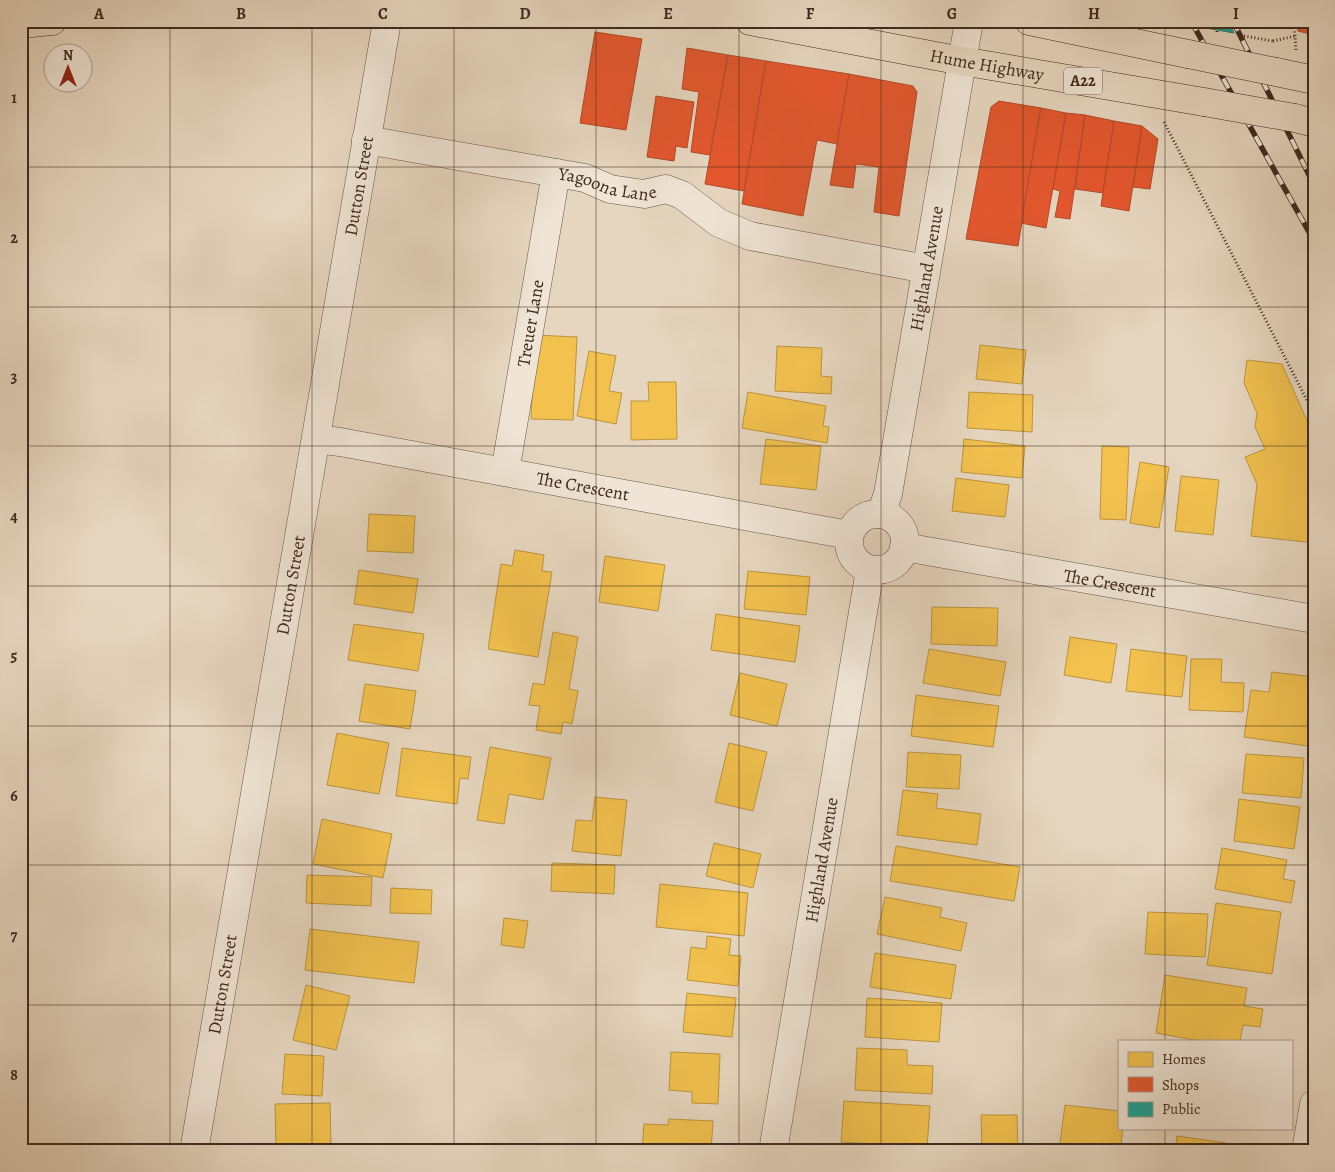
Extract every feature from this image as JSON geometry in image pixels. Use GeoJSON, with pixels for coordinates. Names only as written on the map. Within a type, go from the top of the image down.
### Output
{"type":"FeatureCollection","features":[{"type":"Feature","properties":{"kind":"highway"},"geometry":{"type":"LineString","coordinates":[[21,24],[52,21]]}},
{"type":"Feature","properties":{"kind":"highway","name":"Hume Highway"},"geometry":{"type":"LineString","coordinates":[[750,21],[962,61],[1304,121]]}},
{"type":"Feature","properties":{"kind":"highway"},"geometry":{"type":"LineString","coordinates":[[1028,21],[1314,80]]}},
{"type":"Feature","properties":{"kind":"street","name":"Dutton Street"},"geometry":{"type":"LineString","coordinates":[[194,1151],[387,21]]}},
{"type":"Feature","properties":{"kind":"street","name":"Highland Avenue"},"geometry":{"type":"LineString","coordinates":[[881,514],[888,494],[969,21]]}},
{"type":"Feature","properties":{"kind":"street","name":"Yagoona Lane"},"geometry":{"type":"LineString","coordinates":[[366,140],[585,178],[610,189],[644,194],[666,190],[682,194],[719,223],[750,236],[926,269]]}},
{"type":"Feature","properties":{"kind":"street","name":"Treuer Lane"},"geometry":{"type":"LineString","coordinates":[[505,472],[556,173]]}},
{"type":"Feature","properties":{"kind":"street","name":"The Crescent"},"geometry":{"type":"LineString","coordinates":[[317,439],[849,535]]}},
{"type":"Feature","properties":{"kind":"street"},"geometry":{"type":"LineString","coordinates":[[881,514],[897,522],[902,530],[904,547],[896,563],[880,570],[870,570],[862,566],[850,553],[849,535],[858,521],[865,516],[881,514]]}},
{"type":"Feature","properties":{"kind":"street","name":"The Crescent"},"geometry":{"type":"LineString","coordinates":[[904,547],[1314,619]]}},
{"type":"Feature","properties":{"kind":"street","name":"Highland Avenue"},"geometry":{"type":"LineString","coordinates":[[773,1151],[870,570]]}},
{"type":"Feature","properties":{"kind":"street"},"geometry":{"type":"LineString","coordinates":[[1306,1151],[1313,1114]]}},
{"type":"Feature","properties":{"kind":"path"},"geometry":{"type":"LineString","coordinates":[[1214,21],[1217,26],[1217,32]]}},
{"type":"Feature","properties":{"kind":"path"},"geometry":{"type":"LineString","coordinates":[[1273,41],[1295,36],[1294,21]]}},
{"type":"Feature","properties":{"kind":"path"},"geometry":{"type":"LineString","coordinates":[[1163,119],[1314,414]]}},
{"type":"Feature","properties":{"kind":"building: Homes"},"geometry":{"type":"Polygon","coordinates":[[[535,335],[577,337],[573,420],[531,419],[535,335]]]}},
{"type":"Feature","properties":{"kind":"building: Homes"},"geometry":{"type":"Polygon","coordinates":[[[980,345],[1026,350],[1022,384],[976,379],[980,345]]]}},
{"type":"Feature","properties":{"kind":"building: Homes"},"geometry":{"type":"Polygon","coordinates":[[[777,346],[822,348],[821,376],[832,377],[831,394],[775,391],[777,346]]]}},
{"type":"Feature","properties":{"kind":"building: Homes"},"geometry":{"type":"Polygon","coordinates":[[[589,351],[616,356],[609,391],[622,393],[616,424],[577,416],[589,351]]]}},
{"type":"Feature","properties":{"kind":"building: Homes"},"geometry":{"type":"Polygon","coordinates":[[[1247,360],[1282,364],[1314,437],[1314,543],[1251,536],[1257,484],[1245,457],[1265,449],[1255,427],[1257,413],[1244,383],[1247,360]]]}},
{"type":"Feature","properties":{"kind":"building: Homes"},"geometry":{"type":"Polygon","coordinates":[[[648,382],[676,382],[677,439],[631,440],[631,401],[649,401],[648,382]]]}},
{"type":"Feature","properties":{"kind":"building: Homes"},"geometry":{"type":"Polygon","coordinates":[[[748,392],[826,406],[823,426],[829,427],[827,443],[742,428],[748,392]]]}},
{"type":"Feature","properties":{"kind":"building: Homes"},"geometry":{"type":"Polygon","coordinates":[[[969,392],[1033,395],[1032,432],[967,428],[969,392]]]}},
{"type":"Feature","properties":{"kind":"building: Homes"},"geometry":{"type":"Polygon","coordinates":[[[766,439],[821,446],[816,490],[760,484],[766,439]]]}},
{"type":"Feature","properties":{"kind":"building: Homes"},"geometry":{"type":"Polygon","coordinates":[[[964,439],[1025,446],[1022,478],[961,472],[964,439]]]}},
{"type":"Feature","properties":{"kind":"building: Homes"},"geometry":{"type":"Polygon","coordinates":[[[1102,446],[1129,447],[1126,520],[1100,519],[1102,446]]]}},
{"type":"Feature","properties":{"kind":"building: Homes"},"geometry":{"type":"Polygon","coordinates":[[[1140,462],[1169,467],[1159,528],[1130,523],[1140,462]]]}},
{"type":"Feature","properties":{"kind":"building: Homes"},"geometry":{"type":"Polygon","coordinates":[[[1181,476],[1219,480],[1213,535],[1175,531],[1181,476]]]}},
{"type":"Feature","properties":{"kind":"building: Homes"},"geometry":{"type":"Polygon","coordinates":[[[956,478],[1009,485],[1005,517],[952,511],[956,478]]]}},
{"type":"Feature","properties":{"kind":"building: Homes"},"geometry":{"type":"Polygon","coordinates":[[[369,514],[415,516],[413,553],[367,551],[369,514]]]}},
{"type":"Feature","properties":{"kind":"building: Homes"},"geometry":{"type":"Polygon","coordinates":[[[515,550],[544,555],[542,571],[552,572],[538,657],[488,649],[501,564],[512,566],[515,550]]]}},
{"type":"Feature","properties":{"kind":"building: Homes"},"geometry":{"type":"Polygon","coordinates":[[[605,556],[665,565],[658,611],[599,602],[605,556]]]}},
{"type":"Feature","properties":{"kind":"building: Homes"},"geometry":{"type":"Polygon","coordinates":[[[359,570],[418,579],[413,613],[354,604],[359,570]]]}},
{"type":"Feature","properties":{"kind":"building: Homes"},"geometry":{"type":"Polygon","coordinates":[[[748,571],[810,577],[806,615],[744,609],[748,571]]]}},
{"type":"Feature","properties":{"kind":"building: Homes"},"geometry":{"type":"Polygon","coordinates":[[[932,607],[998,608],[997,646],[931,644],[932,607]]]}},
{"type":"Feature","properties":{"kind":"building: Homes"},"geometry":{"type":"Polygon","coordinates":[[[716,614],[800,626],[795,662],[711,650],[716,614]]]}},
{"type":"Feature","properties":{"kind":"building: Homes"},"geometry":{"type":"Polygon","coordinates":[[[354,624],[424,634],[418,671],[348,660],[354,624]]]}},
{"type":"Feature","properties":{"kind":"building: Homes"},"geometry":{"type":"Polygon","coordinates":[[[553,632],[578,637],[569,689],[578,691],[572,724],[563,722],[561,734],[536,730],[540,706],[529,705],[533,683],[544,685],[553,632]]]}},
{"type":"Feature","properties":{"kind":"building: Homes"},"geometry":{"type":"Polygon","coordinates":[[[1070,637],[1117,644],[1111,683],[1064,675],[1070,637]]]}},
{"type":"Feature","properties":{"kind":"building: Homes"},"geometry":{"type":"Polygon","coordinates":[[[929,649],[1006,662],[1000,696],[923,683],[929,649]]]}},
{"type":"Feature","properties":{"kind":"building: Homes"},"geometry":{"type":"Polygon","coordinates":[[[1131,649],[1187,656],[1182,697],[1126,691],[1131,649]]]}},
{"type":"Feature","properties":{"kind":"building: Homes"},"geometry":{"type":"Polygon","coordinates":[[[1191,659],[1222,659],[1221,682],[1244,683],[1243,712],[1189,710],[1191,659]]]}},
{"type":"Feature","properties":{"kind":"building: Homes"},"geometry":{"type":"Polygon","coordinates":[[[1272,672],[1314,677],[1314,747],[1244,737],[1251,690],[1269,692],[1272,672]]]}},
{"type":"Feature","properties":{"kind":"building: Homes"},"geometry":{"type":"Polygon","coordinates":[[[740,673],[787,684],[777,726],[730,715],[740,673]]]}},
{"type":"Feature","properties":{"kind":"building: Homes"},"geometry":{"type":"Polygon","coordinates":[[[365,684],[416,691],[410,729],[359,721],[365,684]]]}},
{"type":"Feature","properties":{"kind":"building: Homes"},"geometry":{"type":"Polygon","coordinates":[[[916,695],[999,706],[993,747],[911,736],[916,695]]]}},
{"type":"Feature","properties":{"kind":"building: Homes"},"geometry":{"type":"Polygon","coordinates":[[[337,733],[389,743],[379,794],[327,785],[337,733]]]}},
{"type":"Feature","properties":{"kind":"building: Homes"},"geometry":{"type":"Polygon","coordinates":[[[729,743],[767,752],[753,811],[715,802],[729,743]]]}},
{"type":"Feature","properties":{"kind":"building: Homes"},"geometry":{"type":"Polygon","coordinates":[[[490,747],[551,758],[543,800],[509,794],[504,824],[477,820],[490,747]]]}},
{"type":"Feature","properties":{"kind":"building: Homes"},"geometry":{"type":"Polygon","coordinates":[[[402,748],[471,757],[468,779],[460,778],[457,804],[396,796],[402,748]]]}},
{"type":"Feature","properties":{"kind":"building: Homes"},"geometry":{"type":"Polygon","coordinates":[[[908,752],[961,755],[959,789],[906,787],[908,752]]]}},
{"type":"Feature","properties":{"kind":"building: Homes"},"geometry":{"type":"Polygon","coordinates":[[[1246,754],[1304,758],[1301,798],[1242,793],[1246,754]]]}},
{"type":"Feature","properties":{"kind":"building: Homes"},"geometry":{"type":"Polygon","coordinates":[[[903,790],[938,794],[936,808],[981,814],[977,845],[897,835],[903,790]]]}},
{"type":"Feature","properties":{"kind":"building: Homes"},"geometry":{"type":"Polygon","coordinates":[[[595,797],[627,800],[621,856],[572,851],[576,820],[592,821],[595,797]]]}},
{"type":"Feature","properties":{"kind":"building: Homes"},"geometry":{"type":"Polygon","coordinates":[[[1239,799],[1300,807],[1294,849],[1234,841],[1239,799]]]}},
{"type":"Feature","properties":{"kind":"building: Homes"},"geometry":{"type":"Polygon","coordinates":[[[322,819],[392,834],[383,878],[313,864],[322,819]]]}},
{"type":"Feature","properties":{"kind":"building: Homes"},"geometry":{"type":"Polygon","coordinates":[[[714,843],[761,854],[753,888],[706,876],[714,843]]]}},
{"type":"Feature","properties":{"kind":"building: Homes"},"geometry":{"type":"Polygon","coordinates":[[[896,846],[1020,867],[1014,901],[890,881],[896,846]]]}},
{"type":"Feature","properties":{"kind":"building: Homes"},"geometry":{"type":"Polygon","coordinates":[[[1222,848],[1287,860],[1283,879],[1295,881],[1291,903],[1215,889],[1222,848]]]}},
{"type":"Feature","properties":{"kind":"building: Homes"},"geometry":{"type":"Polygon","coordinates":[[[552,863],[615,865],[614,894],[551,891],[552,863]]]}},
{"type":"Feature","properties":{"kind":"building: Homes"},"geometry":{"type":"Polygon","coordinates":[[[307,875],[372,877],[371,906],[306,903],[307,875]]]}},
{"type":"Feature","properties":{"kind":"building: Homes"},"geometry":{"type":"Polygon","coordinates":[[[660,884],[748,893],[744,936],[656,927],[660,884]]]}},
{"type":"Feature","properties":{"kind":"building: Homes"},"geometry":{"type":"Polygon","coordinates":[[[391,888],[432,890],[431,914],[390,913],[391,888]]]}},
{"type":"Feature","properties":{"kind":"building: Homes"},"geometry":{"type":"Polygon","coordinates":[[[885,897],[942,908],[940,917],[967,923],[961,951],[877,934],[885,897]]]}},
{"type":"Feature","properties":{"kind":"building: Homes"},"geometry":{"type":"Polygon","coordinates":[[[1216,903],[1281,912],[1272,974],[1207,965],[1216,903]]]}},
{"type":"Feature","properties":{"kind":"building: Homes"},"geometry":{"type":"Polygon","coordinates":[[[1148,912],[1208,914],[1205,957],[1145,954],[1148,912]]]}},
{"type":"Feature","properties":{"kind":"building: Homes"},"geometry":{"type":"Polygon","coordinates":[[[504,918],[528,921],[524,948],[501,945],[504,918]]]}},
{"type":"Feature","properties":{"kind":"building: Homes"},"geometry":{"type":"Polygon","coordinates":[[[310,929],[419,942],[414,983],[305,970],[310,929]]]}},
{"type":"Feature","properties":{"kind":"building: Homes"},"geometry":{"type":"Polygon","coordinates":[[[707,936],[731,939],[729,955],[741,956],[738,986],[687,980],[691,947],[706,949],[707,936]]]}},
{"type":"Feature","properties":{"kind":"building: Homes"},"geometry":{"type":"Polygon","coordinates":[[[875,953],[956,965],[951,999],[870,987],[875,953]]]}},
{"type":"Feature","properties":{"kind":"building: Homes"},"geometry":{"type":"Polygon","coordinates":[[[1165,975],[1247,988],[1244,1006],[1263,1009],[1260,1027],[1243,1025],[1240,1040],[1194,1040],[1156,1033],[1165,975]]]}},
{"type":"Feature","properties":{"kind":"building: Homes"},"geometry":{"type":"Polygon","coordinates":[[[306,985],[350,996],[336,1050],[293,1040],[306,985]]]}},
{"type":"Feature","properties":{"kind":"building: Homes"},"geometry":{"type":"Polygon","coordinates":[[[687,993],[736,998],[732,1037],[683,1032],[687,993]]]}},
{"type":"Feature","properties":{"kind":"building: Homes"},"geometry":{"type":"Polygon","coordinates":[[[867,998],[942,1003],[939,1042],[865,1037],[867,998]]]}},
{"type":"Feature","properties":{"kind":"building: Homes"},"geometry":{"type":"Polygon","coordinates":[[[857,1048],[907,1050],[907,1065],[933,1066],[932,1094],[855,1090],[857,1048]]]}},
{"type":"Feature","properties":{"kind":"building: Homes"},"geometry":{"type":"Polygon","coordinates":[[[671,1052],[720,1054],[718,1104],[692,1103],[692,1092],[669,1090],[671,1052]]]}},
{"type":"Feature","properties":{"kind":"building: Homes"},"geometry":{"type":"Polygon","coordinates":[[[285,1054],[324,1056],[322,1096],[282,1094],[285,1054]]]}},
{"type":"Feature","properties":{"kind":"building: Homes"},"geometry":{"type":"Polygon","coordinates":[[[844,1101],[930,1106],[927,1147],[841,1142],[844,1101]]]}},
{"type":"Feature","properties":{"kind":"building: Homes"},"geometry":{"type":"Polygon","coordinates":[[[330,1103],[331,1145],[276,1146],[275,1104],[330,1103]]]}},
{"type":"Feature","properties":{"kind":"building: Homes"},"geometry":{"type":"Polygon","coordinates":[[[1065,1105],[1118,1111],[1118,1130],[1123,1130],[1120,1151],[1059,1151],[1065,1105]]]}},
{"type":"Feature","properties":{"kind":"building: Homes"},"geometry":{"type":"Polygon","coordinates":[[[981,1115],[1017,1115],[1018,1151],[982,1151],[981,1115]]]}},
{"type":"Feature","properties":{"kind":"building: Homes"},"geometry":{"type":"Polygon","coordinates":[[[669,1119],[713,1121],[711,1151],[642,1151],[644,1124],[668,1125],[669,1119]]]}},
{"type":"Feature","properties":{"kind":"building: Homes"},"geometry":{"type":"Polygon","coordinates":[[[1177,1136],[1226,1143],[1225,1151],[1175,1151],[1177,1136]]]}},
{"type":"Feature","properties":{"kind":"building: Homes"},"geometry":{"type":"Polygon","coordinates":[[[843,1146],[861,1151],[842,1151],[843,1146]]]}},
{"type":"Feature","properties":{"kind":"building: Shops"},"geometry":{"type":"Polygon","coordinates":[[[1297,21],[1314,21],[1314,35],[1298,31],[1297,21]]]}},
{"type":"Feature","properties":{"kind":"building: Shops"},"geometry":{"type":"Polygon","coordinates":[[[595,32],[642,39],[626,130],[580,123],[595,32]]]}},
{"type":"Feature","properties":{"kind":"building: Shops"},"geometry":{"type":"Polygon","coordinates":[[[687,48],[728,55],[710,155],[691,152],[699,92],[682,89],[687,48]]]}},
{"type":"Feature","properties":{"kind":"building: Shops"},"geometry":{"type":"Polygon","coordinates":[[[728,55],[766,61],[744,191],[705,184],[728,55]]]}},
{"type":"Feature","properties":{"kind":"building: Shops"},"geometry":{"type":"Polygon","coordinates":[[[766,61],[849,74],[837,144],[817,140],[803,216],[742,204],[766,61]]]}},
{"type":"Feature","properties":{"kind":"building: Shops"},"geometry":{"type":"Polygon","coordinates":[[[849,74],[913,86],[917,92],[899,216],[874,212],[879,167],[856,164],[853,188],[830,185],[849,74]]]}},
{"type":"Feature","properties":{"kind":"building: Shops"},"geometry":{"type":"Polygon","coordinates":[[[656,96],[694,102],[687,148],[676,146],[674,161],[647,157],[656,96]]]}},
{"type":"Feature","properties":{"kind":"building: Shops"},"geometry":{"type":"Polygon","coordinates":[[[999,101],[1041,108],[1018,246],[966,239],[991,107],[999,101]]]}},
{"type":"Feature","properties":{"kind":"building: Shops"},"geometry":{"type":"Polygon","coordinates":[[[1041,108],[1066,113],[1046,228],[1021,223],[1041,108]]]}},
{"type":"Feature","properties":{"kind":"building: Shops"},"geometry":{"type":"Polygon","coordinates":[[[1066,113],[1085,115],[1070,219],[1055,217],[1060,191],[1053,189],[1066,113]]]}},
{"type":"Feature","properties":{"kind":"building: Shops"},"geometry":{"type":"Polygon","coordinates":[[[1085,115],[1114,121],[1103,193],[1075,189],[1085,115]]]}},
{"type":"Feature","properties":{"kind":"building: Shops"},"geometry":{"type":"Polygon","coordinates":[[[1114,121],[1142,126],[1129,211],[1101,206],[1114,121]]]}},
{"type":"Feature","properties":{"kind":"building: Shops"},"geometry":{"type":"Polygon","coordinates":[[[1142,126],[1158,139],[1150,189],[1133,187],[1142,126]]]}},
{"type":"Feature","properties":{"kind":"building: Public"},"geometry":{"type":"Polygon","coordinates":[[[1193,21],[1228,21],[1234,33],[1195,26],[1193,21]]]}},
{"type":"Feature","properties":{"kind":"railway"},"geometry":{"type":"LineString","coordinates":[[1191,21],[1314,241]]}},
{"type":"Feature","properties":{"kind":"railway"},"geometry":{"type":"LineString","coordinates":[[1233,21],[1314,185]]}}]}
